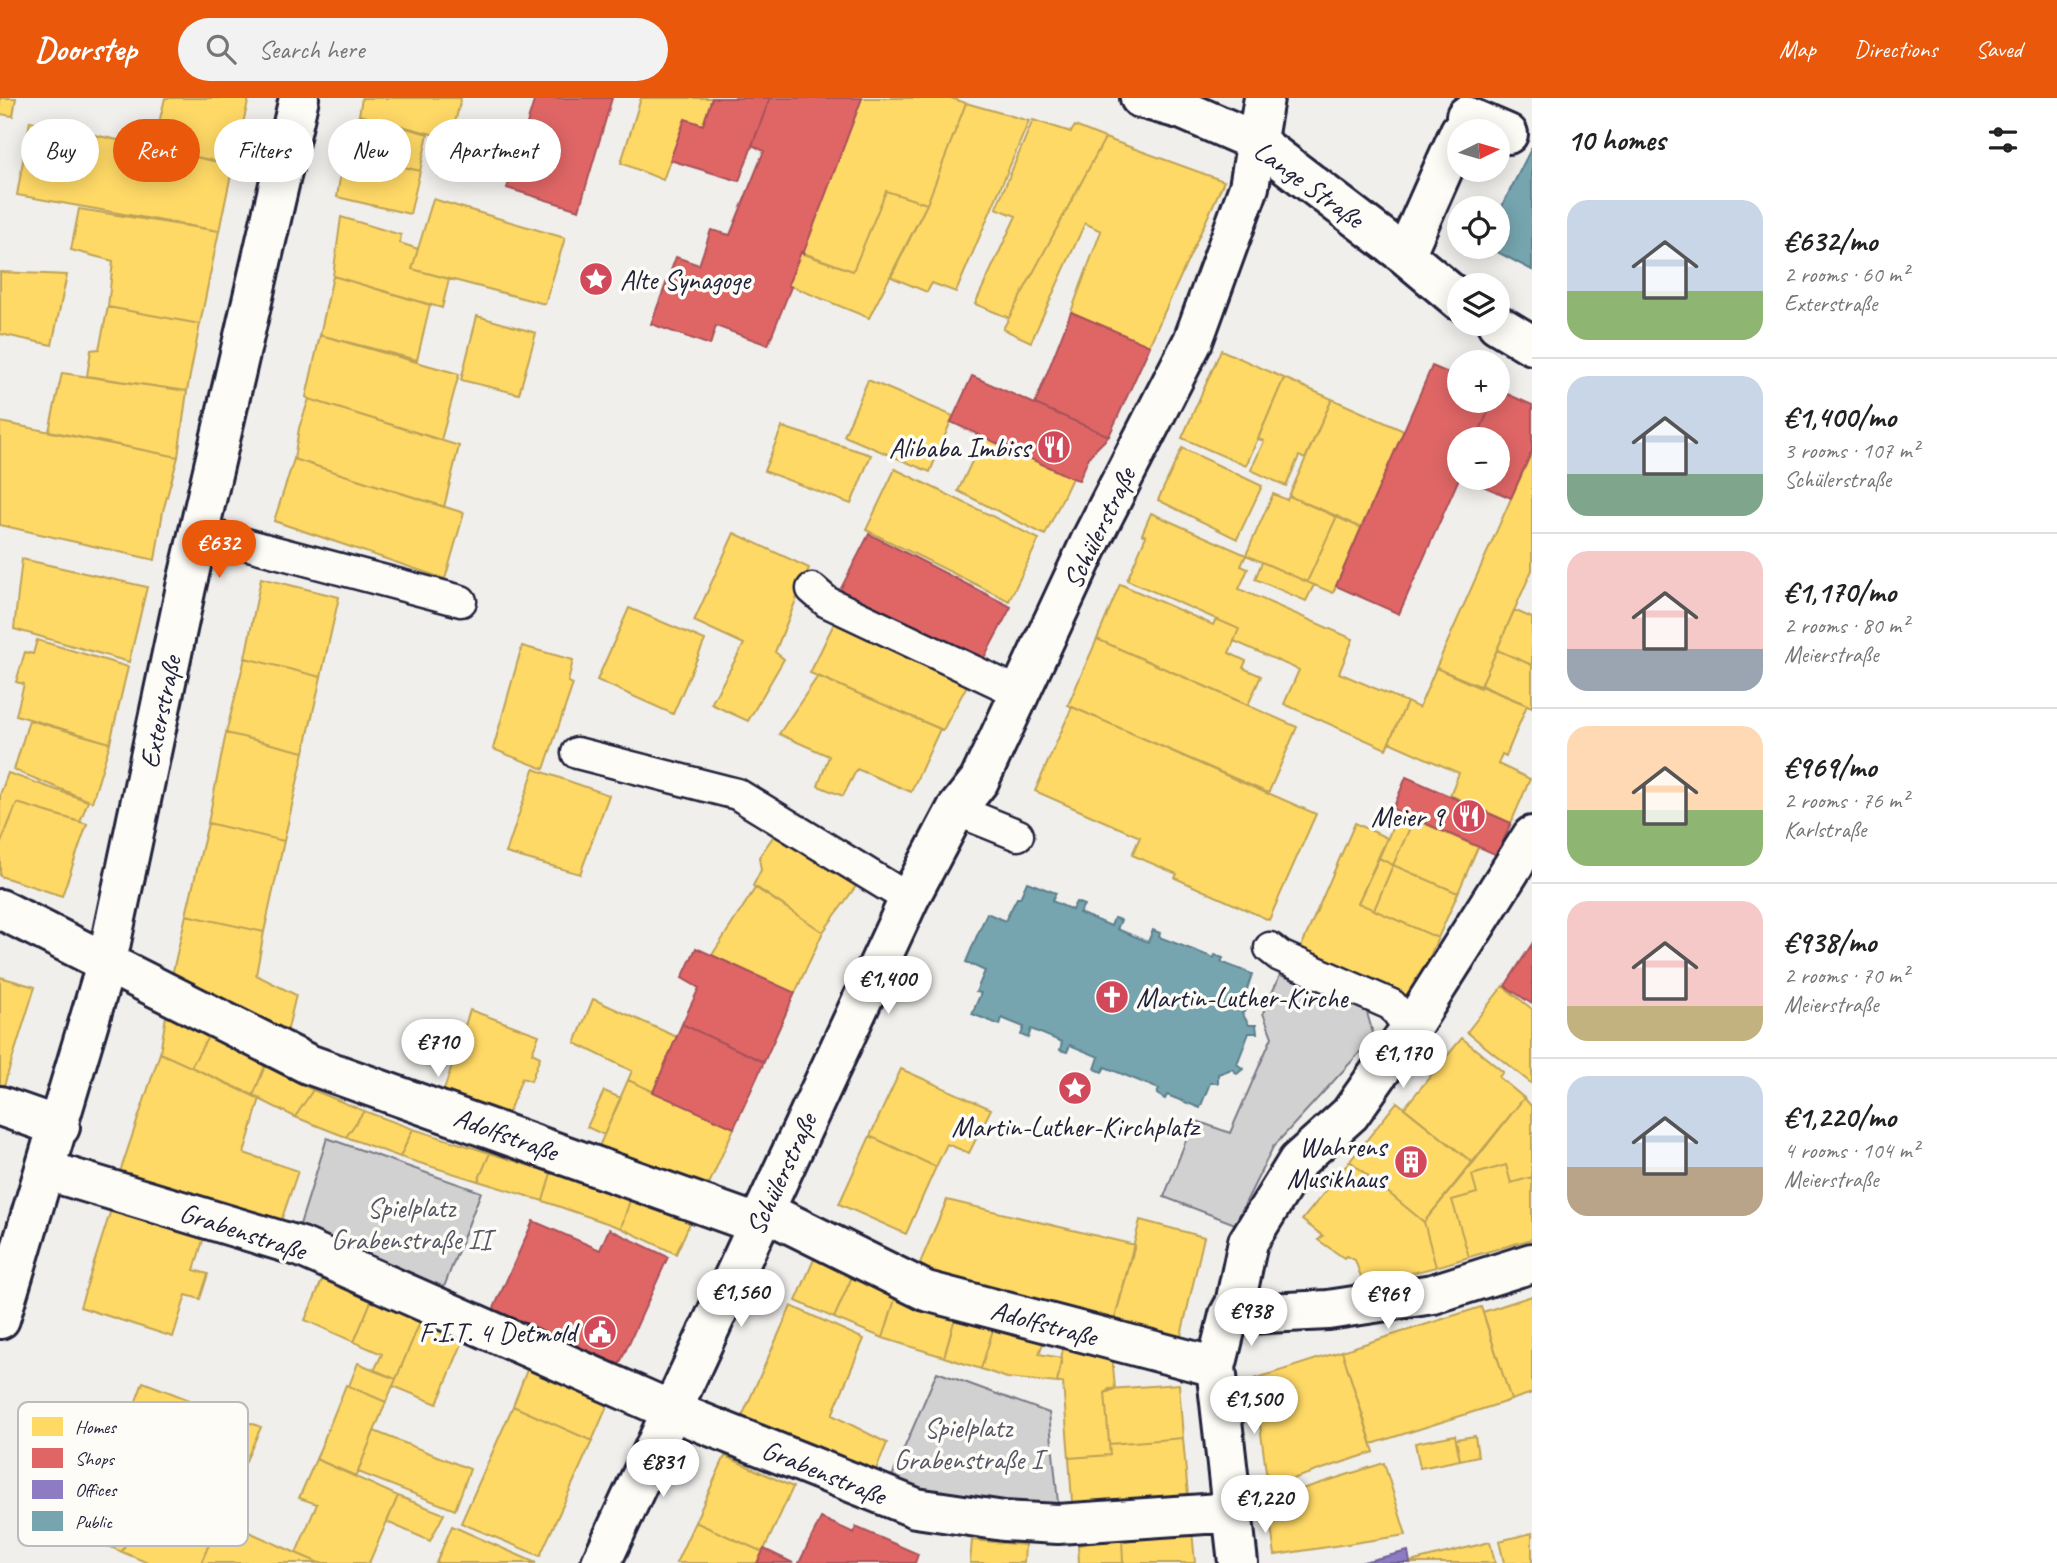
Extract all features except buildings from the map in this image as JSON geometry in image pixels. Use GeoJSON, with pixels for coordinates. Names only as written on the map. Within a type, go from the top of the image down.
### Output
{"type":"FeatureCollection","features":[{"type":"Feature","properties":{"kind":"street","name":"Exterstraße"},"geometry":{"type":"LineString","coordinates":[[0,1319],[44,1170],[60,1127],[107,961],[200,532],[299,98]]}},
{"type":"Feature","properties":{"kind":"street","name":"Lange Straße"},"geometry":{"type":"LineString","coordinates":[[1140,98],[1183,110],[1257,142],[1447,290]]}},
{"type":"Feature","properties":{"kind":"street","name":"Schülerstraße"},"geometry":{"type":"LineString","coordinates":[[601,1563],[909,899],[968,795],[1020,694],[1093,538],[1193,341],[1249,187],[1264,98]]}},
{"type":"Feature","properties":{"kind":"street"},"geometry":{"type":"LineString","coordinates":[[1405,255],[1447,160]]}},
{"type":"Feature","properties":{"kind":"street"},"geometry":{"type":"LineString","coordinates":[[1510,332],[1532,345]]}},
{"type":"Feature","properties":{"kind":"street"},"geometry":{"type":"LineString","coordinates":[[1238,1563],[1216,1367],[1228,1315],[1235,1304],[1248,1242],[1298,1161],[1350,1114],[1410,1029],[1532,836]]}},
{"type":"Feature","properties":{"kind":"street","name":"Adolfstraße"},"geometry":{"type":"LineString","coordinates":[[0,909],[308,1064],[761,1217],[926,1291],[1216,1367]]}},
{"type":"Feature","properties":{"kind":"street"},"geometry":{"type":"LineString","coordinates":[[0,1106],[60,1127]]}},
{"type":"Feature","properties":{"kind":"street","name":"Grabenstraße"},"geometry":{"type":"LineString","coordinates":[[44,1170],[301,1247],[670,1410],[916,1508],[1004,1521],[1058,1524],[1234,1512]]}},
{"type":"Feature","properties":{"kind":"street"},"geometry":{"type":"LineString","coordinates":[[1228,1315],[1328,1310],[1433,1294],[1532,1263]]}},
{"type":"Feature","properties":{"kind":"lane"},"geometry":{"type":"LineString","coordinates":[[200,532],[460,601]]}},
{"type":"Feature","properties":{"kind":"lane"},"geometry":{"type":"LineString","coordinates":[[812,589],[827,602],[1020,694]]}},
{"type":"Feature","properties":{"kind":"lane"},"geometry":{"type":"LineString","coordinates":[[577,753],[737,794],[909,899]]}},
{"type":"Feature","properties":{"kind":"lane"},"geometry":{"type":"LineString","coordinates":[[968,795],[1018,835]]}},
{"type":"Feature","properties":{"kind":"lane"},"geometry":{"type":"LineString","coordinates":[[1270,947],[1280,956],[1392,1005],[1410,1029]]}},
{"type":"Feature","properties":{"kind":"green space"},"geometry":{"type":"Polygon","coordinates":[[[1280,975],[1365,1006],[1374,1037],[1273,1147],[1235,1224],[1164,1197],[1194,1120],[1230,1133],[1272,1037],[1263,1013],[1280,975]]]}},
{"type":"Feature","properties":{"kind":"green space","name":"Spielplatz Grabenstraße II"},"geometry":{"type":"Polygon","coordinates":[[[327,1138],[481,1192],[442,1292],[298,1231],[327,1138]]]}},
{"type":"Feature","properties":{"kind":"green space","name":"Spielplatz Grabenstraße I"},"geometry":{"type":"Polygon","coordinates":[[[937,1372],[1049,1413],[1058,1503],[1005,1509],[890,1481],[937,1372]]]}},
{"type":"Feature","properties":{"kind":"place","name":"Alte Synagoge"},"geometry":{"type":"Point","coordinates":[596,279]}},
{"type":"Feature","properties":{"kind":"place","name":"Alibaba Imbiss"},"geometry":{"type":"Point","coordinates":[1054,447]}},
{"type":"Feature","properties":{"kind":"place","name":"Meier 9"},"geometry":{"type":"Point","coordinates":[1469,816]}},
{"type":"Feature","properties":{"kind":"place","name":"Martin-Luther-Kirche"},"geometry":{"type":"Point","coordinates":[1112,997]}},
{"type":"Feature","properties":{"kind":"place","name":"Martin-Luther-Kirchplatz"},"geometry":{"type":"Point","coordinates":[1075,1088]}},
{"type":"Feature","properties":{"kind":"place","name":"Wahrens Musikhaus"},"geometry":{"type":"Point","coordinates":[1411,1162]}},
{"type":"Feature","properties":{"kind":"place","name":"F.I.T. 4 Detmold"},"geometry":{"type":"Point","coordinates":[600,1332]}}]}
